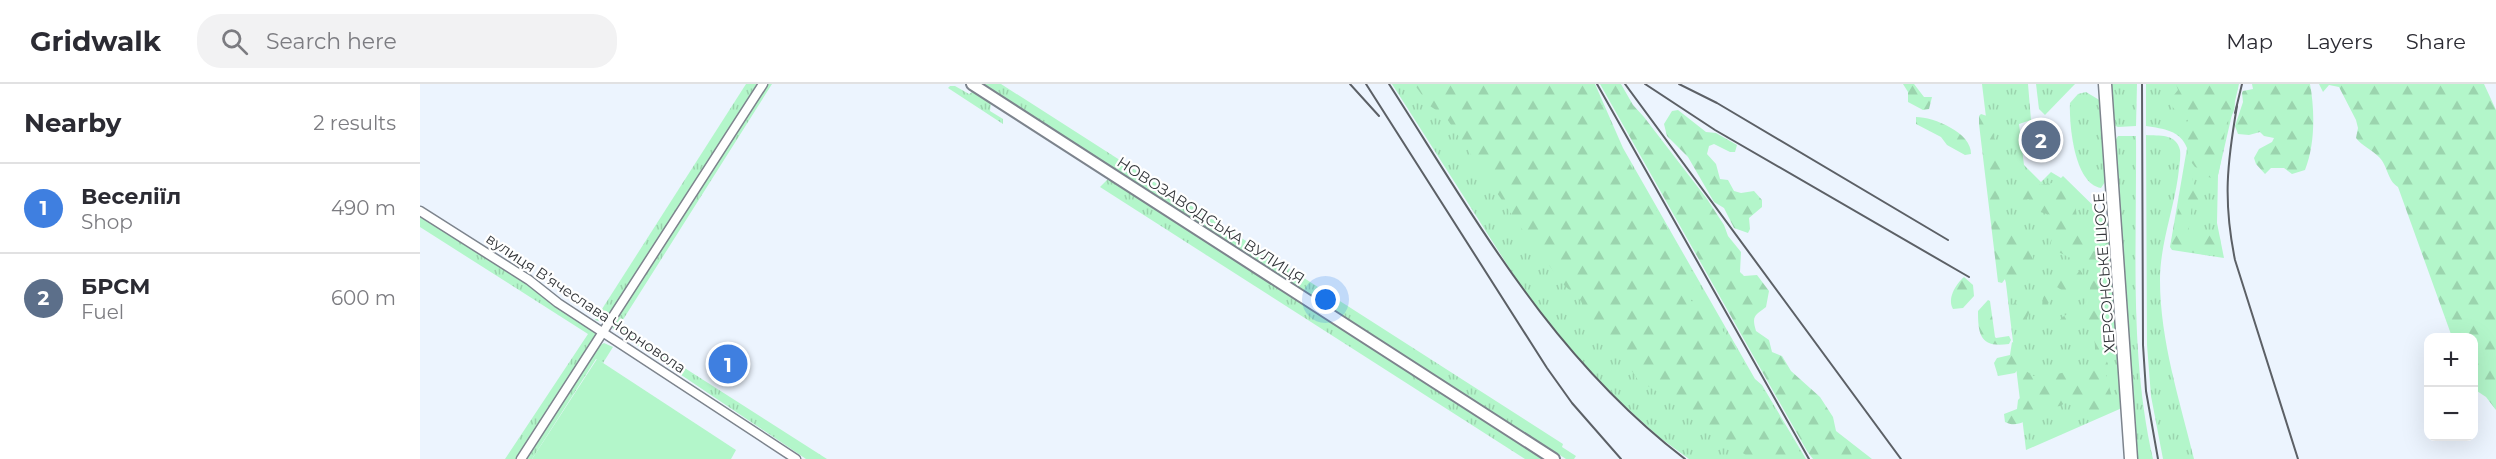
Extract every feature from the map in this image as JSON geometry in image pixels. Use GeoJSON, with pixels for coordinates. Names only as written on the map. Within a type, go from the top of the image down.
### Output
{"type":"FeatureCollection","features":[{"type":"Feature","properties":{"kind":"main road","name":"ХЕРСОНСЬКЕ ШОСЕ"},"geometry":{"type":"LineString","coordinates":[[2105,84],[2131,459]]}},
{"type":"Feature","properties":{"kind":"street"},"geometry":{"type":"LineString","coordinates":[[521,459],[763,84]]}},
{"type":"Feature","properties":{"kind":"street","name":"НОВОЗАВОДСЬКА ВУЛИЦЯ"},"geometry":{"type":"LineString","coordinates":[[972,84],[1554,459]]}},
{"type":"Feature","properties":{"kind":"street","name":"вулиця Вʼячеслава Чорновола"},"geometry":{"type":"LineString","coordinates":[[420,211],[529,280],[558,303],[796,459]]}},
{"type":"Feature","properties":{"kind":"green space"},"geometry":{"type":"Polygon","coordinates":[[[746,84],[759,84],[605,323],[595,320],[746,84]]]}},
{"type":"Feature","properties":{"kind":"green space"},"geometry":{"type":"Polygon","coordinates":[[[766,84],[772,84],[619,326],[827,459],[806,459],[613,329],[612,325],[766,84]]]}},
{"type":"Feature","properties":{"kind":"green space"},"geometry":{"type":"Polygon","coordinates":[[[980,84],[1001,84],[1563,444],[1562,447],[1576,456],[1574,459],[1566,459],[980,84]]]}},
{"type":"Feature","properties":{"kind":"green space"},"geometry":{"type":"Polygon","coordinates":[[[1392,84],[1595,84],[1623,148],[1755,379],[1762,385],[1806,459],[1689,459],[1659,437],[1616,398],[1577,357],[1524,291],[1392,84]]]}},
{"type":"Feature","properties":{"kind":"green space"},"geometry":{"type":"Polygon","coordinates":[[[1414,84],[1590,84],[1594,87],[1624,154],[1694,275],[1696,281],[1689,298],[1691,301],[1705,305],[1718,317],[1723,331],[1733,343],[1754,381],[1764,391],[1804,459],[1751,459],[1706,426],[1694,414],[1638,380],[1615,347],[1599,335],[1588,319],[1581,301],[1564,285],[1518,224],[1445,116],[1430,106],[1414,84]]]}},
{"type":"Feature","properties":{"kind":"green space"},"geometry":{"type":"Polygon","coordinates":[[[1600,84],[1621,84],[1633,105],[1707,199],[1724,225],[1728,236],[1741,252],[1740,272],[1744,276],[1757,275],[1769,291],[1766,307],[1754,318],[1756,331],[1769,340],[1772,352],[1782,356],[1791,371],[1820,397],[1833,417],[1836,431],[1872,459],[1813,459],[1807,451],[1600,84]]]}},
{"type":"Feature","properties":{"kind":"green space"},"geometry":{"type":"Polygon","coordinates":[[[1903,84],[1914,84],[1924,97],[1932,97],[1929,109],[1923,110],[1908,102],[1908,92],[1903,84]]]}},
{"type":"Feature","properties":{"kind":"green space"},"geometry":{"type":"Polygon","coordinates":[[[1982,84],[2028,84],[2031,120],[2019,124],[2024,165],[2041,182],[2051,172],[2061,178],[2063,176],[2110,222],[2122,408],[2026,450],[1982,84]]]}},
{"type":"Feature","properties":{"kind":"green space"},"geometry":{"type":"Polygon","coordinates":[[[2036,84],[2075,84],[2045,115],[2039,109],[2036,84]]]}},
{"type":"Feature","properties":{"kind":"green space"},"geometry":{"type":"Polygon","coordinates":[[[2110,84],[2137,84],[2136,126],[2113,125],[2110,84]]]}},
{"type":"Feature","properties":{"kind":"green space"},"geometry":{"type":"Polygon","coordinates":[[[2146,84],[2239,84],[2218,175],[2217,223],[2224,258],[2172,250],[2170,247],[2187,148],[2176,134],[2146,126],[2146,84]]]}},
{"type":"Feature","properties":{"kind":"green space"},"geometry":{"type":"Polygon","coordinates":[[[2176,84],[2238,84],[2238,89],[2233,96],[2234,112],[2225,125],[2217,179],[2208,177],[2204,170],[2195,167],[2188,158],[2185,125],[2191,116],[2175,109],[2171,104],[2170,100],[2178,90],[2176,84]]]}},
{"type":"Feature","properties":{"kind":"green space"},"geometry":{"type":"Polygon","coordinates":[[[2252,84],[2310,84],[2313,128],[2311,150],[2305,170],[2292,174],[2284,168],[2271,168],[2265,174],[2256,164],[2254,158],[2259,149],[2272,142],[2274,138],[2264,136],[2260,132],[2249,135],[2238,134],[2235,126],[2243,102],[2242,93],[2253,89],[2252,84]]]}},
{"type":"Feature","properties":{"kind":"green space"},"geometry":{"type":"Polygon","coordinates":[[[2319,84],[2484,84],[2496,110],[2496,410],[2486,397],[2478,392],[2478,333],[2451,333],[2398,187],[2392,181],[2379,157],[2356,138],[2358,128],[2356,120],[2339,87],[2329,85],[2323,92],[2319,84]]]}},
{"type":"Feature","properties":{"kind":"green space"},"geometry":{"type":"Polygon","coordinates":[[[955,86],[969,94],[974,91],[991,101],[990,111],[1003,119],[1003,124],[948,88],[955,86]]]}},
{"type":"Feature","properties":{"kind":"green space"},"geometry":{"type":"Polygon","coordinates":[[[2086,92],[2101,101],[2107,179],[2101,188],[2092,184],[2085,176],[2079,165],[2072,138],[2070,103],[2078,94],[2086,92]]]}},
{"type":"Feature","properties":{"kind":"green space"},"geometry":{"type":"Polygon","coordinates":[[[1678,110],[1706,132],[1716,133],[1737,145],[1735,152],[1730,152],[1714,144],[1709,146],[1707,154],[1716,164],[1720,179],[1728,180],[1734,191],[1741,193],[1754,191],[1762,200],[1762,207],[1749,218],[1748,233],[1734,228],[1724,208],[1714,202],[1688,157],[1667,136],[1664,124],[1672,111],[1678,110]]]}},
{"type":"Feature","properties":{"kind":"green space"},"geometry":{"type":"Polygon","coordinates":[[[1981,114],[1990,117],[1994,138],[2003,149],[1999,162],[2004,179],[1998,190],[2005,232],[2006,234],[2011,232],[2018,220],[2020,231],[2030,237],[2033,257],[2030,277],[2021,290],[2008,289],[2005,279],[2002,283],[1998,282],[1979,124],[1981,114]]]}},
{"type":"Feature","properties":{"kind":"green space"},"geometry":{"type":"Polygon","coordinates":[[[1916,117],[1942,123],[1959,133],[1970,146],[1971,154],[1965,155],[1947,145],[1941,137],[1916,124],[1916,117]]]}},
{"type":"Feature","properties":{"kind":"green space"},"geometry":{"type":"Polygon","coordinates":[[[2146,135],[2171,138],[2180,150],[2176,190],[2162,254],[2161,303],[2167,348],[2194,459],[2163,459],[2151,396],[2147,345],[2146,135]]]}},
{"type":"Feature","properties":{"kind":"green space"},"geometry":{"type":"Polygon","coordinates":[[[2118,136],[2136,136],[2137,339],[2145,419],[2153,459],[2138,459],[2115,141],[2118,136]]]}},
{"type":"Feature","properties":{"kind":"green space"},"geometry":{"type":"Polygon","coordinates":[[[2186,170],[2190,171],[2196,192],[2201,195],[2200,202],[2192,205],[2188,235],[2204,239],[2209,234],[2220,238],[2221,248],[2212,256],[2178,250],[2171,243],[2186,170]]]}},
{"type":"Feature","properties":{"kind":"green space"},"geometry":{"type":"Polygon","coordinates":[[[2028,174],[2040,185],[2062,183],[2070,185],[2073,188],[2078,225],[2087,235],[2100,231],[2108,239],[2106,255],[2111,313],[2107,321],[2092,323],[2076,320],[2058,323],[2064,316],[2082,307],[2086,302],[2090,290],[2089,270],[2087,265],[2050,246],[2055,227],[2050,215],[2034,210],[2029,199],[2019,202],[2017,194],[2023,187],[2024,176],[2028,174]]]}},
{"type":"Feature","properties":{"kind":"green space"},"geometry":{"type":"Polygon","coordinates":[[[1109,178],[1545,459],[1525,459],[1100,187],[1109,178]]]}},
{"type":"Feature","properties":{"kind":"green space"},"geometry":{"type":"Polygon","coordinates":[[[420,216],[525,281],[596,334],[518,459],[505,459],[588,334],[420,227],[420,216]]]}},
{"type":"Feature","properties":{"kind":"green space"},"geometry":{"type":"Polygon","coordinates":[[[2080,270],[2086,285],[2084,289],[2077,288],[2076,296],[2071,290],[2063,291],[2057,287],[2050,292],[2051,299],[2046,306],[2042,307],[2044,285],[2049,282],[2053,272],[2074,278],[2080,270]]]}},
{"type":"Feature","properties":{"kind":"green space"},"geometry":{"type":"Polygon","coordinates":[[[1964,277],[1973,285],[1974,296],[1963,308],[1953,309],[1951,301],[1953,292],[1964,277]]]}},
{"type":"Feature","properties":{"kind":"green space"},"geometry":{"type":"Polygon","coordinates":[[[1988,300],[1995,337],[2009,336],[2011,340],[2009,344],[1992,344],[1987,342],[1980,333],[1978,311],[1988,300]]]}},
{"type":"Feature","properties":{"kind":"green space"},"geometry":{"type":"Polygon","coordinates":[[[2015,303],[2031,308],[2021,333],[2014,326],[2011,305],[2015,303]]]}},
{"type":"Feature","properties":{"kind":"green space"},"geometry":{"type":"Polygon","coordinates":[[[2097,326],[2105,328],[2107,335],[2103,353],[2108,364],[2106,375],[2113,401],[2110,411],[2096,417],[2071,401],[2060,406],[2045,408],[2017,424],[2005,422],[2004,414],[2017,409],[2018,400],[2022,396],[2019,377],[2022,370],[2033,376],[2068,371],[2082,378],[2087,373],[2095,357],[2093,330],[2097,326]]]}},
{"type":"Feature","properties":{"kind":"green space"},"geometry":{"type":"Polygon","coordinates":[[[2012,342],[2019,346],[2025,361],[2015,373],[1998,376],[1994,363],[1997,358],[2010,355],[2012,342]]]}},
{"type":"Feature","properties":{"kind":"green space"},"geometry":{"type":"Polygon","coordinates":[[[604,343],[613,347],[603,363],[596,359],[532,459],[525,459],[597,347],[604,343]]]}},
{"type":"Feature","properties":{"kind":"green space"},"geometry":{"type":"Polygon","coordinates":[[[597,359],[736,450],[731,459],[532,459],[597,359]]]}},
{"type":"Feature","properties":{"kind":"railway"},"geometry":{"type":"LineString","coordinates":[[1350,84],[1379,116]]}},
{"type":"Feature","properties":{"kind":"railway"},"geometry":{"type":"LineString","coordinates":[[1366,84],[1547,368],[1572,403],[1621,459]]}},
{"type":"Feature","properties":{"kind":"railway"},"geometry":{"type":"LineString","coordinates":[[1389,84],[1487,237],[1556,332],[1595,377],[1638,419],[1685,459]]}},
{"type":"Feature","properties":{"kind":"railway"},"geometry":{"type":"LineString","coordinates":[[1597,84],[1809,459]]}},
{"type":"Feature","properties":{"kind":"railway"},"geometry":{"type":"LineString","coordinates":[[1625,84],[1901,459]]}},
{"type":"Feature","properties":{"kind":"railway"},"geometry":{"type":"LineString","coordinates":[[1645,84],[1715,130],[1969,277]]}},
{"type":"Feature","properties":{"kind":"railway"},"geometry":{"type":"LineString","coordinates":[[1679,84],[1717,103],[1948,240]]}},
{"type":"Feature","properties":{"kind":"railway"},"geometry":{"type":"LineString","coordinates":[[2142,84],[2143,345],[2146,391],[2158,459]]}},
{"type":"Feature","properties":{"kind":"railway"},"geometry":{"type":"LineString","coordinates":[[2235,113],[2242,84]]}},
{"type":"Feature","properties":{"kind":"railway"},"geometry":{"type":"LineString","coordinates":[[2237,106],[2228,183],[2231,239],[2235,260],[2298,459]]}},
{"type":"Feature","properties":{"kind":"place","name":"БРСМ"},"geometry":{"type":"Point","coordinates":[2041,140]}},
{"type":"Feature","properties":{"kind":"place","name":"Веселіїл"},"geometry":{"type":"Point","coordinates":[728,364]}}]}
